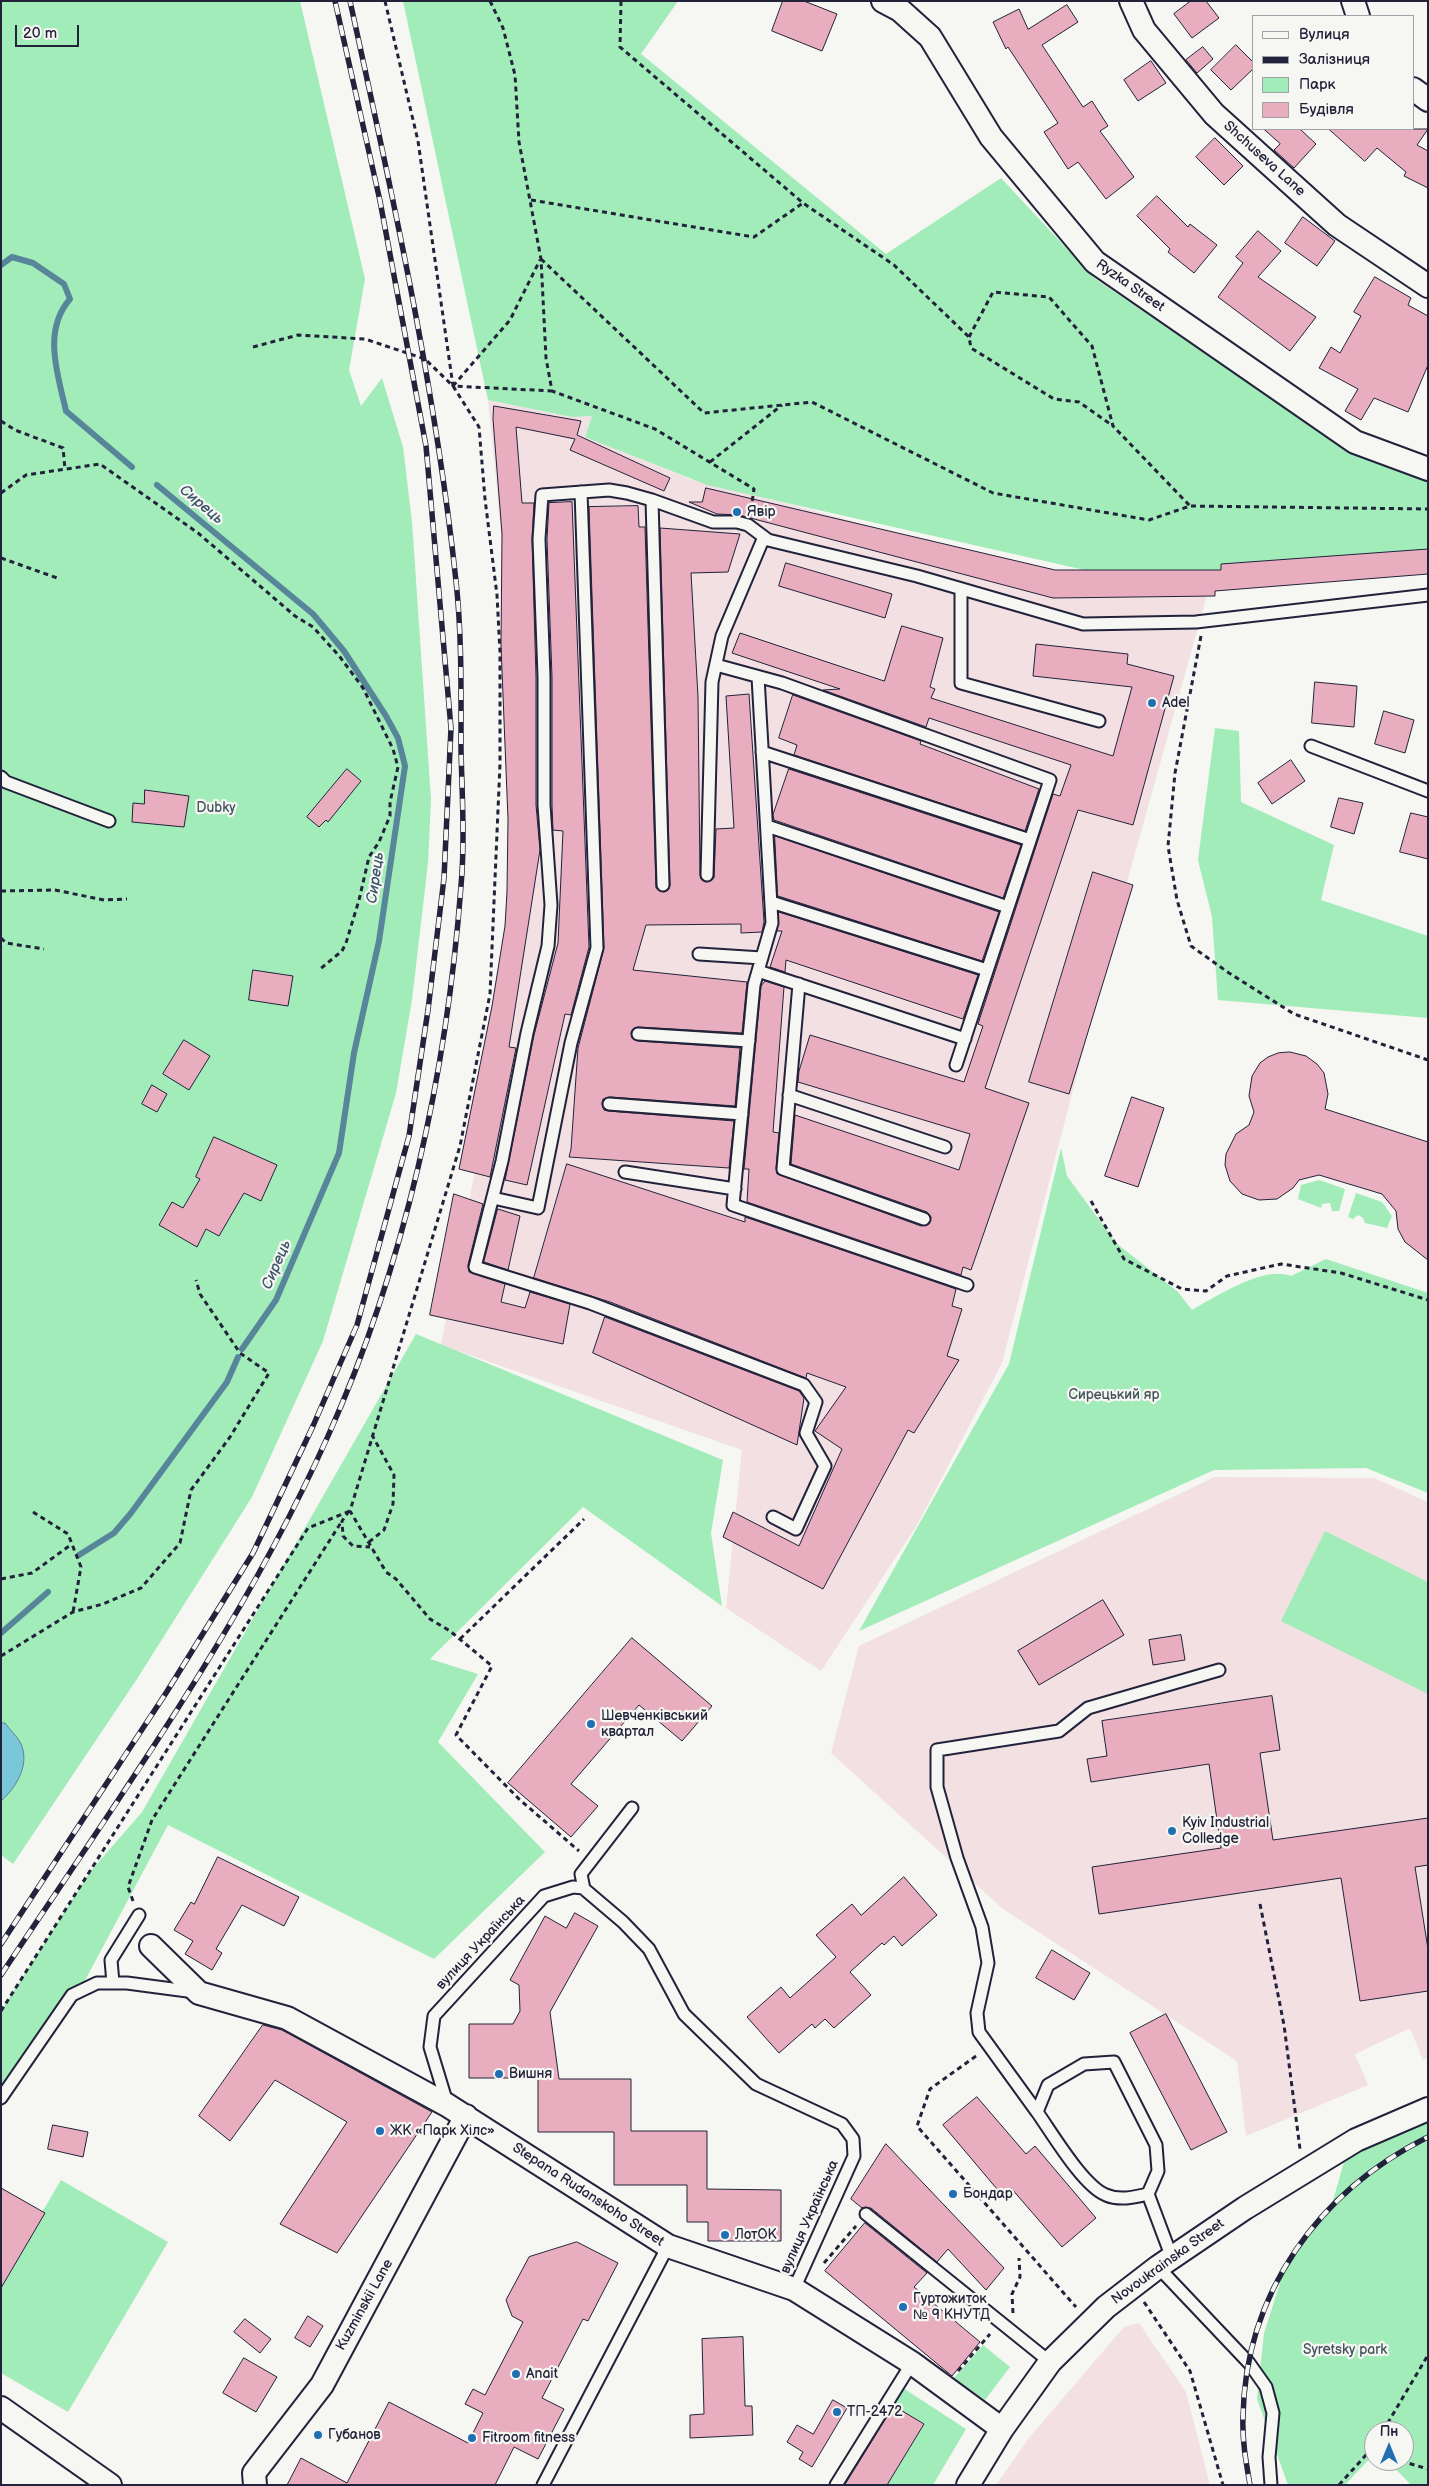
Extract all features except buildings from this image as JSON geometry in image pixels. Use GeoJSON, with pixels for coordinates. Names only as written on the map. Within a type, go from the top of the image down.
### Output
{"type":"FeatureCollection","features":[{"type":"Feature","properties":{"kind":"street","name":"Ryzka Street"},"geometry":{"type":"LineString","coordinates":[[883,1],[900,10],[930,38],[990,137],[1095,262],[1356,442],[1428,469]]}},
{"type":"Feature","properties":{"kind":"street","name":"Shchuseva Lane"},"geometry":{"type":"LineString","coordinates":[[1131,1],[1144,30],[1214,114],[1337,225],[1428,286]]}},
{"type":"Feature","properties":{"kind":"street"},"geometry":{"type":"LineString","coordinates":[[1353,1],[1358,15]]}},
{"type":"Feature","properties":{"kind":"street","name":"Stepana Rudanskoho Street"},"geometry":{"type":"LineString","coordinates":[[151,1946],[199,1993],[287,2018],[457,2110],[668,2246],[794,2289],[912,2364],[1002,2429]]}},
{"type":"Feature","properties":{"kind":"street","name":"Novoukrainska Street"},"geometry":{"type":"LineString","coordinates":[[968,2485],[1002,2429],[1050,2362],[1106,2307],[1165,2263],[1245,2208],[1356,2140],[1428,2108]]}},
{"type":"Feature","properties":{"kind":"street","name":"Kuzminskii Lane"},"geometry":{"type":"LineString","coordinates":[[255,2485],[254,2473],[322,2384],[457,2110]]}},
{"type":"Feature","properties":{"kind":"street"},"geometry":{"type":"LineString","coordinates":[[1,2408],[110,2485]]}},
{"type":"Feature","properties":{"kind":"lane"},"geometry":{"type":"LineString","coordinates":[[773,1517],[796,1529],[825,1466],[806,1433],[816,1402],[804,1385],[590,1303],[475,1267],[493,1198],[548,946],[551,905],[544,805],[544,677],[539,539],[542,495],[609,490],[652,500],[713,522],[748,525],[768,540],[961,589],[1083,624],[1196,622],[1428,595]]}},
{"type":"Feature","properties":{"kind":"lane"},"geometry":{"type":"LineString","coordinates":[[493,1198],[538,1208],[571,1043],[596,948],[581,492]]}},
{"type":"Feature","properties":{"kind":"lane"},"geometry":{"type":"LineString","coordinates":[[652,500],[663,885]]}},
{"type":"Feature","properties":{"kind":"lane"},"geometry":{"type":"LineString","coordinates":[[707,875],[712,682],[722,636],[764,537]]}},
{"type":"Feature","properties":{"kind":"lane"},"geometry":{"type":"LineString","coordinates":[[961,589],[961,683],[1099,721]]}},
{"type":"Feature","properties":{"kind":"lane"},"geometry":{"type":"LineString","coordinates":[[716,665],[782,683],[1050,780],[956,1065]]}},
{"type":"Feature","properties":{"kind":"lane"},"geometry":{"type":"LineString","coordinates":[[758,677],[772,923],[754,985],[733,1205],[968,1285]]}},
{"type":"Feature","properties":{"kind":"lane"},"geometry":{"type":"LineString","coordinates":[[1311,746],[1428,791]]}},
{"type":"Feature","properties":{"kind":"lane"},"geometry":{"type":"LineString","coordinates":[[762,752],[1030,840]]}},
{"type":"Feature","properties":{"kind":"lane"},"geometry":{"type":"LineString","coordinates":[[1,777],[6,782],[109,821]]}},
{"type":"Feature","properties":{"kind":"lane"},"geometry":{"type":"LineString","coordinates":[[767,826],[1008,907]]}},
{"type":"Feature","properties":{"kind":"lane"},"geometry":{"type":"LineString","coordinates":[[771,902],[987,970]]}},
{"type":"Feature","properties":{"kind":"lane"},"geometry":{"type":"LineString","coordinates":[[699,954],[762,958]]}},
{"type":"Feature","properties":{"kind":"lane"},"geometry":{"type":"LineString","coordinates":[[758,971],[964,1040]]}},
{"type":"Feature","properties":{"kind":"lane"},"geometry":{"type":"LineString","coordinates":[[799,984],[783,1169],[924,1218]]}},
{"type":"Feature","properties":{"kind":"lane"},"geometry":{"type":"LineString","coordinates":[[638,1034],[749,1041]]}},
{"type":"Feature","properties":{"kind":"lane"},"geometry":{"type":"LineString","coordinates":[[789,1095],[945,1147]]}},
{"type":"Feature","properties":{"kind":"lane"},"geometry":{"type":"LineString","coordinates":[[609,1104],[742,1114]]}},
{"type":"Feature","properties":{"kind":"lane"},"geometry":{"type":"LineString","coordinates":[[625,1172],[735,1189]]}},
{"type":"Feature","properties":{"kind":"lane"},"geometry":{"type":"LineString","coordinates":[[1148,2194],[1129,2199],[1106,2195],[1084,2178],[979,2032],[977,2013],[988,1963],[982,1927],[957,1858],[937,1788],[937,1750],[1059,1731],[1088,1708],[1219,1670]]}},
{"type":"Feature","properties":{"kind":"lane"},"geometry":{"type":"LineString","coordinates":[[584,1889],[581,1874],[632,1808]]}},
{"type":"Feature","properties":{"kind":"lane","name":"вулиця Українська"},"geometry":{"type":"LineString","coordinates":[[457,2110],[430,2047],[434,2016],[544,1896],[573,1887],[584,1889],[623,1922],[648,1949],[684,2014],[756,2084],[842,2124],[853,2139],[854,2156],[794,2289]]}},
{"type":"Feature","properties":{"kind":"lane"},"geometry":{"type":"LineString","coordinates":[[113,1983],[111,1960],[139,1915]]}},
{"type":"Feature","properties":{"kind":"lane"},"geometry":{"type":"LineString","coordinates":[[1,2098],[72,1995],[97,1983],[113,1983],[199,1993]]}},
{"type":"Feature","properties":{"kind":"lane"},"geometry":{"type":"LineString","coordinates":[[1037,2112],[1048,2085],[1084,2064],[1114,2062],[1156,2145],[1158,2171],[1148,2194],[1165,2263],[1249,2363],[1266,2387],[1273,2413],[1269,2457],[1271,2485]]}},
{"type":"Feature","properties":{"kind":"lane"},"geometry":{"type":"LineString","coordinates":[[866,2214],[1015,2336],[1050,2362]]}},
{"type":"Feature","properties":{"kind":"lane"},"geometry":{"type":"LineString","coordinates":[[543,2485],[668,2246]]}},
{"type":"Feature","properties":{"kind":"lane"},"geometry":{"type":"LineString","coordinates":[[836,2485],[912,2364]]}},
{"type":"Feature","properties":{"kind":"path"},"geometry":{"type":"LineString","coordinates":[[385,1],[418,141],[453,386]]}},
{"type":"Feature","properties":{"kind":"path"},"geometry":{"type":"LineString","coordinates":[[490,1],[503,28],[515,75],[519,142],[541,259],[546,358],[552,391]]}},
{"type":"Feature","properties":{"kind":"path"},"geometry":{"type":"LineString","coordinates":[[621,1],[620,47],[802,202],[894,265],[969,337],[971,348],[1054,399],[1079,402],[1113,426],[1190,506]]}},
{"type":"Feature","properties":{"kind":"path"},"geometry":{"type":"LineString","coordinates":[[531,200],[754,237],[802,202]]}},
{"type":"Feature","properties":{"kind":"path"},"geometry":{"type":"LineString","coordinates":[[453,386],[510,320],[541,259]]}},
{"type":"Feature","properties":{"kind":"path"},"geometry":{"type":"LineString","coordinates":[[541,259],[704,412],[812,402],[993,493],[1149,520],[1190,506],[1428,510]]}},
{"type":"Feature","properties":{"kind":"path"},"geometry":{"type":"LineString","coordinates":[[969,337],[994,292],[1049,297],[1092,346],[1113,426]]}},
{"type":"Feature","properties":{"kind":"path"},"geometry":{"type":"LineString","coordinates":[[139,1915],[128,1887],[152,1820],[350,1511],[460,1146],[490,994],[500,764],[500,652],[497,595],[485,499],[479,427],[453,386],[425,359],[366,340],[298,335],[253,347]]}},
{"type":"Feature","properties":{"kind":"path"},"geometry":{"type":"LineString","coordinates":[[453,386],[552,391],[655,429],[754,489],[748,525]]}},
{"type":"Feature","properties":{"kind":"path"},"geometry":{"type":"LineString","coordinates":[[710,462],[783,404]]}},
{"type":"Feature","properties":{"kind":"path"},"geometry":{"type":"LineString","coordinates":[[1,420],[15,430],[63,448],[65,469]]}},
{"type":"Feature","properties":{"kind":"path"},"geometry":{"type":"LineString","coordinates":[[1,493],[26,475],[100,464],[198,533],[295,616],[313,628],[362,688],[378,715],[394,749],[398,767],[390,802],[390,816],[379,842],[369,857],[346,943],[342,951],[319,970]]}},
{"type":"Feature","properties":{"kind":"path"},"geometry":{"type":"LineString","coordinates":[[1,558],[60,579]]}},
{"type":"Feature","properties":{"kind":"path"},"geometry":{"type":"LineString","coordinates":[[1203,629],[1175,773],[1168,846],[1177,900],[1191,946],[1236,978],[1294,1014],[1428,1060]]}},
{"type":"Feature","properties":{"kind":"path"},"geometry":{"type":"LineString","coordinates":[[1,891],[56,890],[104,900],[127,899]]}},
{"type":"Feature","properties":{"kind":"path"},"geometry":{"type":"LineString","coordinates":[[1,938],[6,942],[44,949]]}},
{"type":"Feature","properties":{"kind":"path"},"geometry":{"type":"LineString","coordinates":[[1091,1201],[1124,1259],[1182,1290],[1206,1291],[1227,1276],[1281,1264],[1341,1273],[1428,1300]]}},
{"type":"Feature","properties":{"kind":"path"},"geometry":{"type":"LineString","coordinates":[[1,1656],[73,1612],[103,1604],[141,1588],[180,1543],[191,1490],[230,1437],[269,1373],[240,1353],[200,1294],[196,1280]]}},
{"type":"Feature","properties":{"kind":"path"},"geometry":{"type":"LineString","coordinates":[[369,1542],[384,1530],[393,1504],[394,1475],[372,1434]]}},
{"type":"Feature","properties":{"kind":"path"},"geometry":{"type":"LineString","coordinates":[[350,1511],[386,1572],[396,1579],[430,1619],[460,1639],[492,1666],[456,1735],[519,1800],[590,1862]]}},
{"type":"Feature","properties":{"kind":"path"},"geometry":{"type":"LineString","coordinates":[[1,2011],[308,1528],[350,1511]]}},
{"type":"Feature","properties":{"kind":"path"},"geometry":{"type":"LineString","coordinates":[[33,1512],[68,1534],[72,1544],[81,1567],[73,1612]]}},
{"type":"Feature","properties":{"kind":"path"},"geometry":{"type":"LineString","coordinates":[[460,1639],[584,1519]]}},
{"type":"Feature","properties":{"kind":"path"},"geometry":{"type":"LineString","coordinates":[[342,1521],[343,1536],[353,1546],[370,1547]]}},
{"type":"Feature","properties":{"kind":"path"},"geometry":{"type":"LineString","coordinates":[[1,1579],[32,1573],[72,1544]]}},
{"type":"Feature","properties":{"kind":"path"},"geometry":{"type":"LineString","coordinates":[[1260,1904],[1284,2025],[1300,2150]]}},
{"type":"Feature","properties":{"kind":"path"},"geometry":{"type":"LineString","coordinates":[[989,2046],[930,2089],[918,2126],[1078,2309]]}},
{"type":"Feature","properties":{"kind":"path"},"geometry":{"type":"LineString","coordinates":[[822,2266],[866,2214]]}},
{"type":"Feature","properties":{"kind":"path"},"geometry":{"type":"LineString","coordinates":[[1015,2336],[1012,2294],[1020,2277],[1019,2258]]}},
{"type":"Feature","properties":{"kind":"path"},"geometry":{"type":"LineString","coordinates":[[1134,2287],[1190,2371],[1223,2485]]}},
{"type":"Feature","properties":{"kind":"path"},"geometry":{"type":"LineString","coordinates":[[957,2372],[999,2323]]}},
{"type":"Feature","properties":{"kind":"path"},"geometry":{"type":"LineString","coordinates":[[1389,2421],[1428,2355]]}},
{"type":"Feature","properties":{"kind":"path"},"geometry":{"type":"LineString","coordinates":[[1339,2485],[1364,2460]]}},
{"type":"Feature","properties":{"kind":"path"},"geometry":{"type":"LineString","coordinates":[[1414,2465],[1428,2469]]}},
{"type":"Feature","properties":{"kind":"shaded area"},"geometry":{"type":"Polygon","coordinates":[[[488,400],[572,417],[592,416],[585,436],[692,480],[801,507],[1101,590],[1209,588],[1127,882],[1002,1363],[917,1525],[821,1671],[726,1608],[742,1450],[441,1345],[497,1059],[519,711],[488,400]]]}},
{"type":"Feature","properties":{"kind":"shaded area","name":"Kyiv Industrial Colledge"},"geometry":{"type":"Polygon","coordinates":[[[1215,1477],[1374,1478],[1428,1502],[1428,2058],[1423,2060],[1410,2028],[1355,2054],[1368,2085],[1246,2136],[1237,2061],[1003,1909],[831,1753],[859,1646],[1215,1477]]]}},
{"type":"Feature","properties":{"kind":"shaded area"},"geometry":{"type":"Polygon","coordinates":[[[1139,2323],[1186,2392],[1210,2485],[996,2485],[1029,2438],[1124,2327],[1139,2323]]]}},
{"type":"Feature","properties":{"kind":"green space","name":"Dubky"},"geometry":{"type":"Polygon","coordinates":[[[1,1],[300,1],[365,279],[349,370],[361,406],[382,378],[403,447],[412,522],[431,799],[428,863],[412,1000],[396,1093],[323,1341],[252,1497],[137,1679],[13,1864],[1,1855],[1,1]]]}},
{"type":"Feature","properties":{"kind":"green space"},"geometry":{"type":"Polygon","coordinates":[[[403,1],[678,1],[641,54],[886,254],[1001,178],[1094,278],[1344,448],[1428,479],[1428,568],[1098,573],[707,485],[585,437],[592,416],[572,417],[488,400],[403,1]]]}},
{"type":"Feature","properties":{"kind":"green space"},"geometry":{"type":"Polygon","coordinates":[[[1215,728],[1239,731],[1241,802],[1334,845],[1321,900],[1428,936],[1428,1018],[1218,1000],[1212,917],[1198,860],[1215,728]]]}},
{"type":"Feature","properties":{"kind":"green space","name":"Сирецький яр"},"geometry":{"type":"Polygon","coordinates":[[[1061,1148],[1067,1176],[1116,1243],[1178,1292],[1192,1310],[1254,1278],[1280,1274],[1291,1276],[1326,1259],[1428,1293],[1428,1493],[1366,1468],[1214,1470],[859,1631],[1009,1364],[1061,1148]]]}},
{"type":"Feature","properties":{"kind":"green space"},"geometry":{"type":"Polygon","coordinates":[[[1319,1180],[1345,1189],[1339,1211],[1332,1211],[1330,1203],[1322,1204],[1321,1208],[1298,1199],[1301,1185],[1319,1180]]]}},
{"type":"Feature","properties":{"kind":"green space"},"geometry":{"type":"Polygon","coordinates":[[[1356,1193],[1382,1202],[1392,1216],[1387,1228],[1365,1223],[1363,1218],[1358,1215],[1353,1219],[1348,1217],[1356,1193]]]}},
{"type":"Feature","properties":{"kind":"green space"},"geometry":{"type":"Polygon","coordinates":[[[416,1334],[723,1460],[711,1533],[722,1606],[583,1507],[430,1659],[478,1674],[438,1742],[545,1852],[434,1959],[168,1825],[74,2001],[1,2107],[1,2011],[90,1872],[142,1812],[416,1334]]]}},
{"type":"Feature","properties":{"kind":"green space"},"geometry":{"type":"Polygon","coordinates":[[[1325,1531],[1428,1582],[1428,1694],[1281,1621],[1325,1531]]]}},
{"type":"Feature","properties":{"kind":"green space","name":"Syretsky park"},"geometry":{"type":"Polygon","coordinates":[[[1428,2118],[1428,2485],[1411,2485],[1398,2471],[1414,2471],[1414,2421],[1364,2421],[1364,2465],[1345,2485],[1288,2485],[1257,2399],[1264,2333],[1284,2271],[1332,2204],[1346,2155],[1428,2118]]]}},
{"type":"Feature","properties":{"kind":"green space"},"geometry":{"type":"Polygon","coordinates":[[[61,2180],[168,2242],[68,2412],[1,2373],[1,2282],[61,2180]]]}},
{"type":"Feature","properties":{"kind":"green space"},"geometry":{"type":"Polygon","coordinates":[[[983,2345],[1010,2367],[985,2400],[954,2378],[983,2345]]]}},
{"type":"Feature","properties":{"kind":"green space"},"geometry":{"type":"Polygon","coordinates":[[[903,2388],[966,2429],[933,2485],[887,2485],[924,2424],[891,2404],[903,2388]]]}},
{"type":"Feature","properties":{"kind":"water"},"geometry":{"type":"Polygon","coordinates":[[[1,1723],[5,1723],[20,1742],[24,1758],[21,1774],[17,1782],[1,1801],[1,1723]]]}},
{"type":"Feature","properties":{"kind":"waterway","name":"Сирець"},"geometry":{"type":"LineString","coordinates":[[1,265],[12,257],[33,263],[64,284],[70,299],[61,312],[56,325],[54,354],[66,411],[132,467]]}},
{"type":"Feature","properties":{"kind":"waterway","name":"Сирець"},"geometry":{"type":"LineString","coordinates":[[157,485],[313,614],[344,651],[386,716],[398,738],[405,766],[379,941],[354,1053],[339,1153],[276,1300],[242,1349]]}},
{"type":"Feature","properties":{"kind":"waterway","name":"Сирець"},"geometry":{"type":"LineString","coordinates":[[79,1555],[114,1533],[131,1513],[227,1382],[238,1357]]}},
{"type":"Feature","properties":{"kind":"waterway","name":"Сирець"},"geometry":{"type":"LineString","coordinates":[[1,1633],[48,1592]]}},
{"type":"Feature","properties":{"kind":"railway"},"geometry":{"type":"LineString","coordinates":[[1,1944],[166,1693],[253,1553],[313,1426],[357,1325],[409,1136],[428,1010],[444,878],[451,728],[426,446],[380,201],[335,1]]}},
{"type":"Feature","properties":{"kind":"railway"},"geometry":{"type":"LineString","coordinates":[[1,1975],[176,1712],[257,1577],[294,1507],[328,1436],[355,1371],[379,1304],[400,1236],[418,1167],[433,1097],[445,1027],[462,869],[461,665],[458,602],[447,508],[424,362],[411,290],[350,1]]}},
{"type":"Feature","properties":{"kind":"railway"},"geometry":{"type":"LineString","coordinates":[[1250,2485],[1243,2426],[1247,2372],[1257,2329],[1274,2288],[1295,2251],[1322,2217],[1353,2186],[1389,2159],[1428,2137]]}},
{"type":"Feature","properties":{"kind":"place","name":"Явір"},"geometry":{"type":"Point","coordinates":[737,512]}},
{"type":"Feature","properties":{"kind":"place","name":"Adel"},"geometry":{"type":"Point","coordinates":[1152,703]}},
{"type":"Feature","properties":{"kind":"place","name":"Шевченківський квартал"},"geometry":{"type":"Point","coordinates":[591,1724]}},
{"type":"Feature","properties":{"kind":"place","name":"Kyiv Industrial Colledge"},"geometry":{"type":"Point","coordinates":[1172,1831]}},
{"type":"Feature","properties":{"kind":"place","name":"Вишня"},"geometry":{"type":"Point","coordinates":[499,2074]}},
{"type":"Feature","properties":{"kind":"place","name":"ЖК «Парк Хілс»"},"geometry":{"type":"Point","coordinates":[380,2131]}},
{"type":"Feature","properties":{"kind":"place","name":"Бондар"},"geometry":{"type":"Point","coordinates":[953,2194]}},
{"type":"Feature","properties":{"kind":"place","name":"ЛотОК"},"geometry":{"type":"Point","coordinates":[725,2235]}},
{"type":"Feature","properties":{"kind":"place","name":"Гуртожиток № 9 КНУТД"},"geometry":{"type":"Point","coordinates":[903,2307]}},
{"type":"Feature","properties":{"kind":"place","name":"Anait"},"geometry":{"type":"Point","coordinates":[516,2374]}},
{"type":"Feature","properties":{"kind":"place","name":"ТП-2472"},"geometry":{"type":"Point","coordinates":[837,2412]}},
{"type":"Feature","properties":{"kind":"place","name":"Губанов"},"geometry":{"type":"Point","coordinates":[318,2435]}},
{"type":"Feature","properties":{"kind":"place","name":"Fitroom fitness"},"geometry":{"type":"Point","coordinates":[472,2438]}}]}
